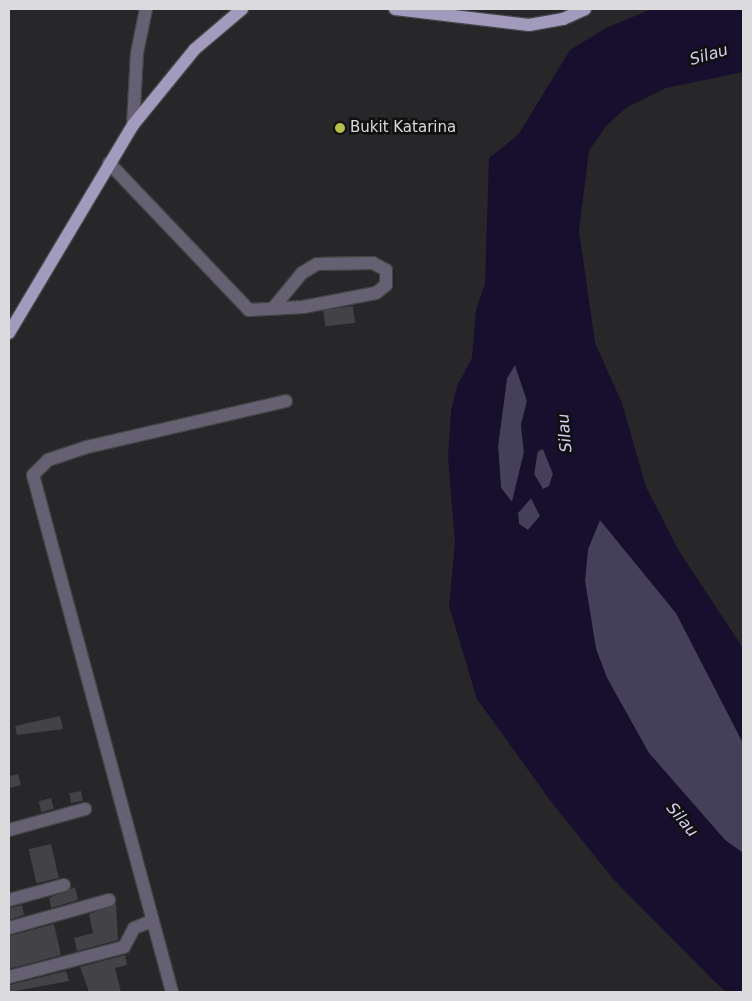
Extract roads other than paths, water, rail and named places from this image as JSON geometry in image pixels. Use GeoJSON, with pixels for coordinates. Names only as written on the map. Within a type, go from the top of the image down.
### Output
{"type":"FeatureCollection","features":[{"type":"Feature","properties":{"kind":"main road"},"geometry":{"type":"LineString","coordinates":[[9,333],[133,125],[195,49],[242,9]]}},
{"type":"Feature","properties":{"kind":"main road"},"geometry":{"type":"LineString","coordinates":[[395,9],[529,25],[563,19],[585,9]]}},
{"type":"Feature","properties":{"kind":"street"},"geometry":{"type":"LineString","coordinates":[[133,125],[137,53],[146,9]]}},
{"type":"Feature","properties":{"kind":"street"},"geometry":{"type":"LineString","coordinates":[[109,163],[245,308],[255,311],[274,307],[303,307],[376,293],[386,286],[386,270],[373,263],[317,264],[302,273],[274,307]]}},
{"type":"Feature","properties":{"kind":"street"},"geometry":{"type":"LineString","coordinates":[[172,992],[33,475],[48,460],[88,447],[286,401]]}},
{"type":"Feature","properties":{"kind":"street"},"geometry":{"type":"LineString","coordinates":[[9,830],[85,809]]}},
{"type":"Feature","properties":{"kind":"street"},"geometry":{"type":"LineString","coordinates":[[9,900],[64,885]]}},
{"type":"Feature","properties":{"kind":"street"},"geometry":{"type":"LineString","coordinates":[[9,928],[109,900]]}},
{"type":"Feature","properties":{"kind":"street"},"geometry":{"type":"LineString","coordinates":[[9,977],[124,947],[134,928],[152,921]]}},
{"type":"Feature","properties":{"kind":"water","name":"Silau"},"geometry":{"type":"Polygon","coordinates":[[[652,9],[743,9],[743,72],[666,88],[626,108],[606,126],[589,151],[579,231],[595,343],[622,403],[646,487],[679,551],[743,648],[743,743],[676,613],[600,520],[588,549],[585,581],[596,649],[607,678],[649,753],[725,840],[743,853],[743,992],[726,992],[714,981],[615,881],[552,803],[477,699],[449,606],[455,543],[448,457],[451,411],[457,386],[472,358],[476,310],[485,284],[489,158],[518,135],[570,50],[606,28],[652,9]],[[515,365],[507,378],[498,446],[501,488],[512,502],[524,452],[521,424],[527,401],[515,365]],[[543,449],[538,450],[534,474],[543,489],[549,486],[553,474],[543,449]],[[531,498],[518,513],[519,524],[528,530],[540,516],[531,498]]]}},
{"type":"Feature","properties":{"kind":"place","name":"Bukit Katarina"},"geometry":{"type":"Point","coordinates":[340,128]}}]}
